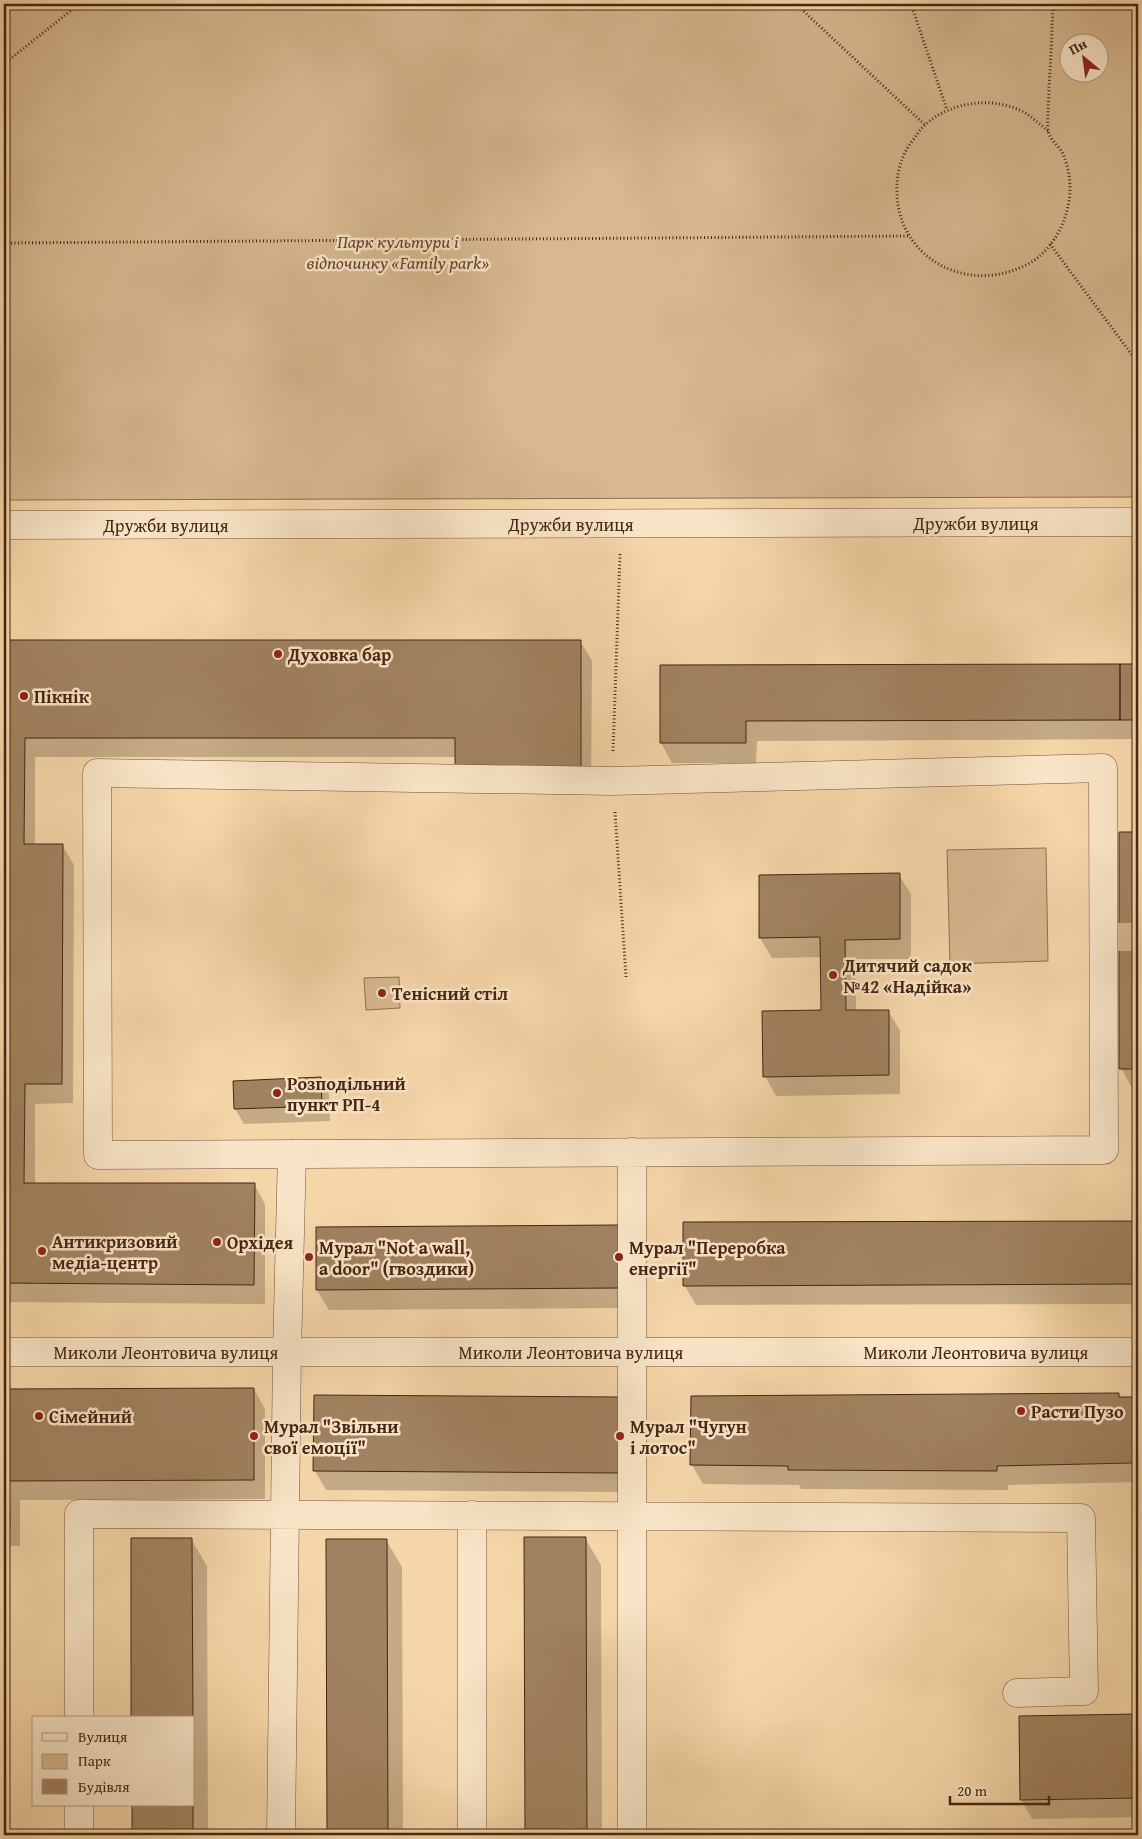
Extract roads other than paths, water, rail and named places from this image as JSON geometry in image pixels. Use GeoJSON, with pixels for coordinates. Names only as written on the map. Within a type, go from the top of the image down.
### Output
{"type":"FeatureCollection","features":[{"type":"Feature","properties":{"kind":"street","name":"Дружби вулиця"},"geometry":{"type":"LineString","coordinates":[[4,525],[1138,522]]}},
{"type":"Feature","properties":{"kind":"street"},"geometry":{"type":"LineString","coordinates":[[1103,768],[1104,1150],[632,1152],[98,1155],[97,773],[612,781],[1103,768]]}},
{"type":"Feature","properties":{"kind":"street"},"geometry":{"type":"LineString","coordinates":[[632,1152],[632,1835]]}},
{"type":"Feature","properties":{"kind":"street"},"geometry":{"type":"LineString","coordinates":[[281,1835],[287,1352],[292,1154]]}},
{"type":"Feature","properties":{"kind":"street","name":"Миколи Леонтовича вулиця"},"geometry":{"type":"LineString","coordinates":[[4,1352],[1138,1352]]}},
{"type":"Feature","properties":{"kind":"street"},"geometry":{"type":"LineString","coordinates":[[79,1716],[79,1514],[1080,1518],[1084,1691],[1017,1693]]}},
{"type":"Feature","properties":{"kind":"street"},"geometry":{"type":"LineString","coordinates":[[472,1515],[472,1835]]}},
{"type":"Feature","properties":{"kind":"street"},"geometry":{"type":"LineString","coordinates":[[79,1806],[79,1835]]}},
{"type":"Feature","properties":{"kind":"tunnel"},"geometry":{"type":"LineString","coordinates":[[1104,937],[1138,937]]}},
{"type":"Feature","properties":{"kind":"place","name":"Духовка бар"},"geometry":{"type":"Point","coordinates":[278,654]}},
{"type":"Feature","properties":{"kind":"place","name":"Пікнік"},"geometry":{"type":"Point","coordinates":[24,696]}},
{"type":"Feature","properties":{"kind":"place","name":"Дитячий садок №42 «Надійка»"},"geometry":{"type":"Point","coordinates":[833,975]}},
{"type":"Feature","properties":{"kind":"place","name":"Тенісний стіл"},"geometry":{"type":"Point","coordinates":[382,993]}},
{"type":"Feature","properties":{"kind":"place","name":"Розподільний пункт РП-4"},"geometry":{"type":"Point","coordinates":[277,1093]}},
{"type":"Feature","properties":{"kind":"place","name":"Орхідея"},"geometry":{"type":"Point","coordinates":[217,1242]}},
{"type":"Feature","properties":{"kind":"place","name":"Антикризовий медіа-центр"},"geometry":{"type":"Point","coordinates":[42,1251]}},
{"type":"Feature","properties":{"kind":"place","name":"Мурал \"Not a wall, a door\" (гвоздики)"},"geometry":{"type":"Point","coordinates":[309,1257]}},
{"type":"Feature","properties":{"kind":"place","name":"Мурал \"Переробка енергії\""},"geometry":{"type":"Point","coordinates":[619,1257]}},
{"type":"Feature","properties":{"kind":"place","name":"Расти Пузо"},"geometry":{"type":"Point","coordinates":[1021,1411]}},
{"type":"Feature","properties":{"kind":"place","name":"Сімейний"},"geometry":{"type":"Point","coordinates":[39,1416]}},
{"type":"Feature","properties":{"kind":"place","name":"Мурал \"Звільни свої емоції\""},"geometry":{"type":"Point","coordinates":[254,1436]}},
{"type":"Feature","properties":{"kind":"place","name":"Мурал \"Чугун і лотос\""},"geometry":{"type":"Point","coordinates":[620,1436]}},
{"type":"Feature","properties":{"kind":"park label","name":"Парк культури і відпочинку «Family park»"},"geometry":{"type":"Point","coordinates":[398,251]}}]}
